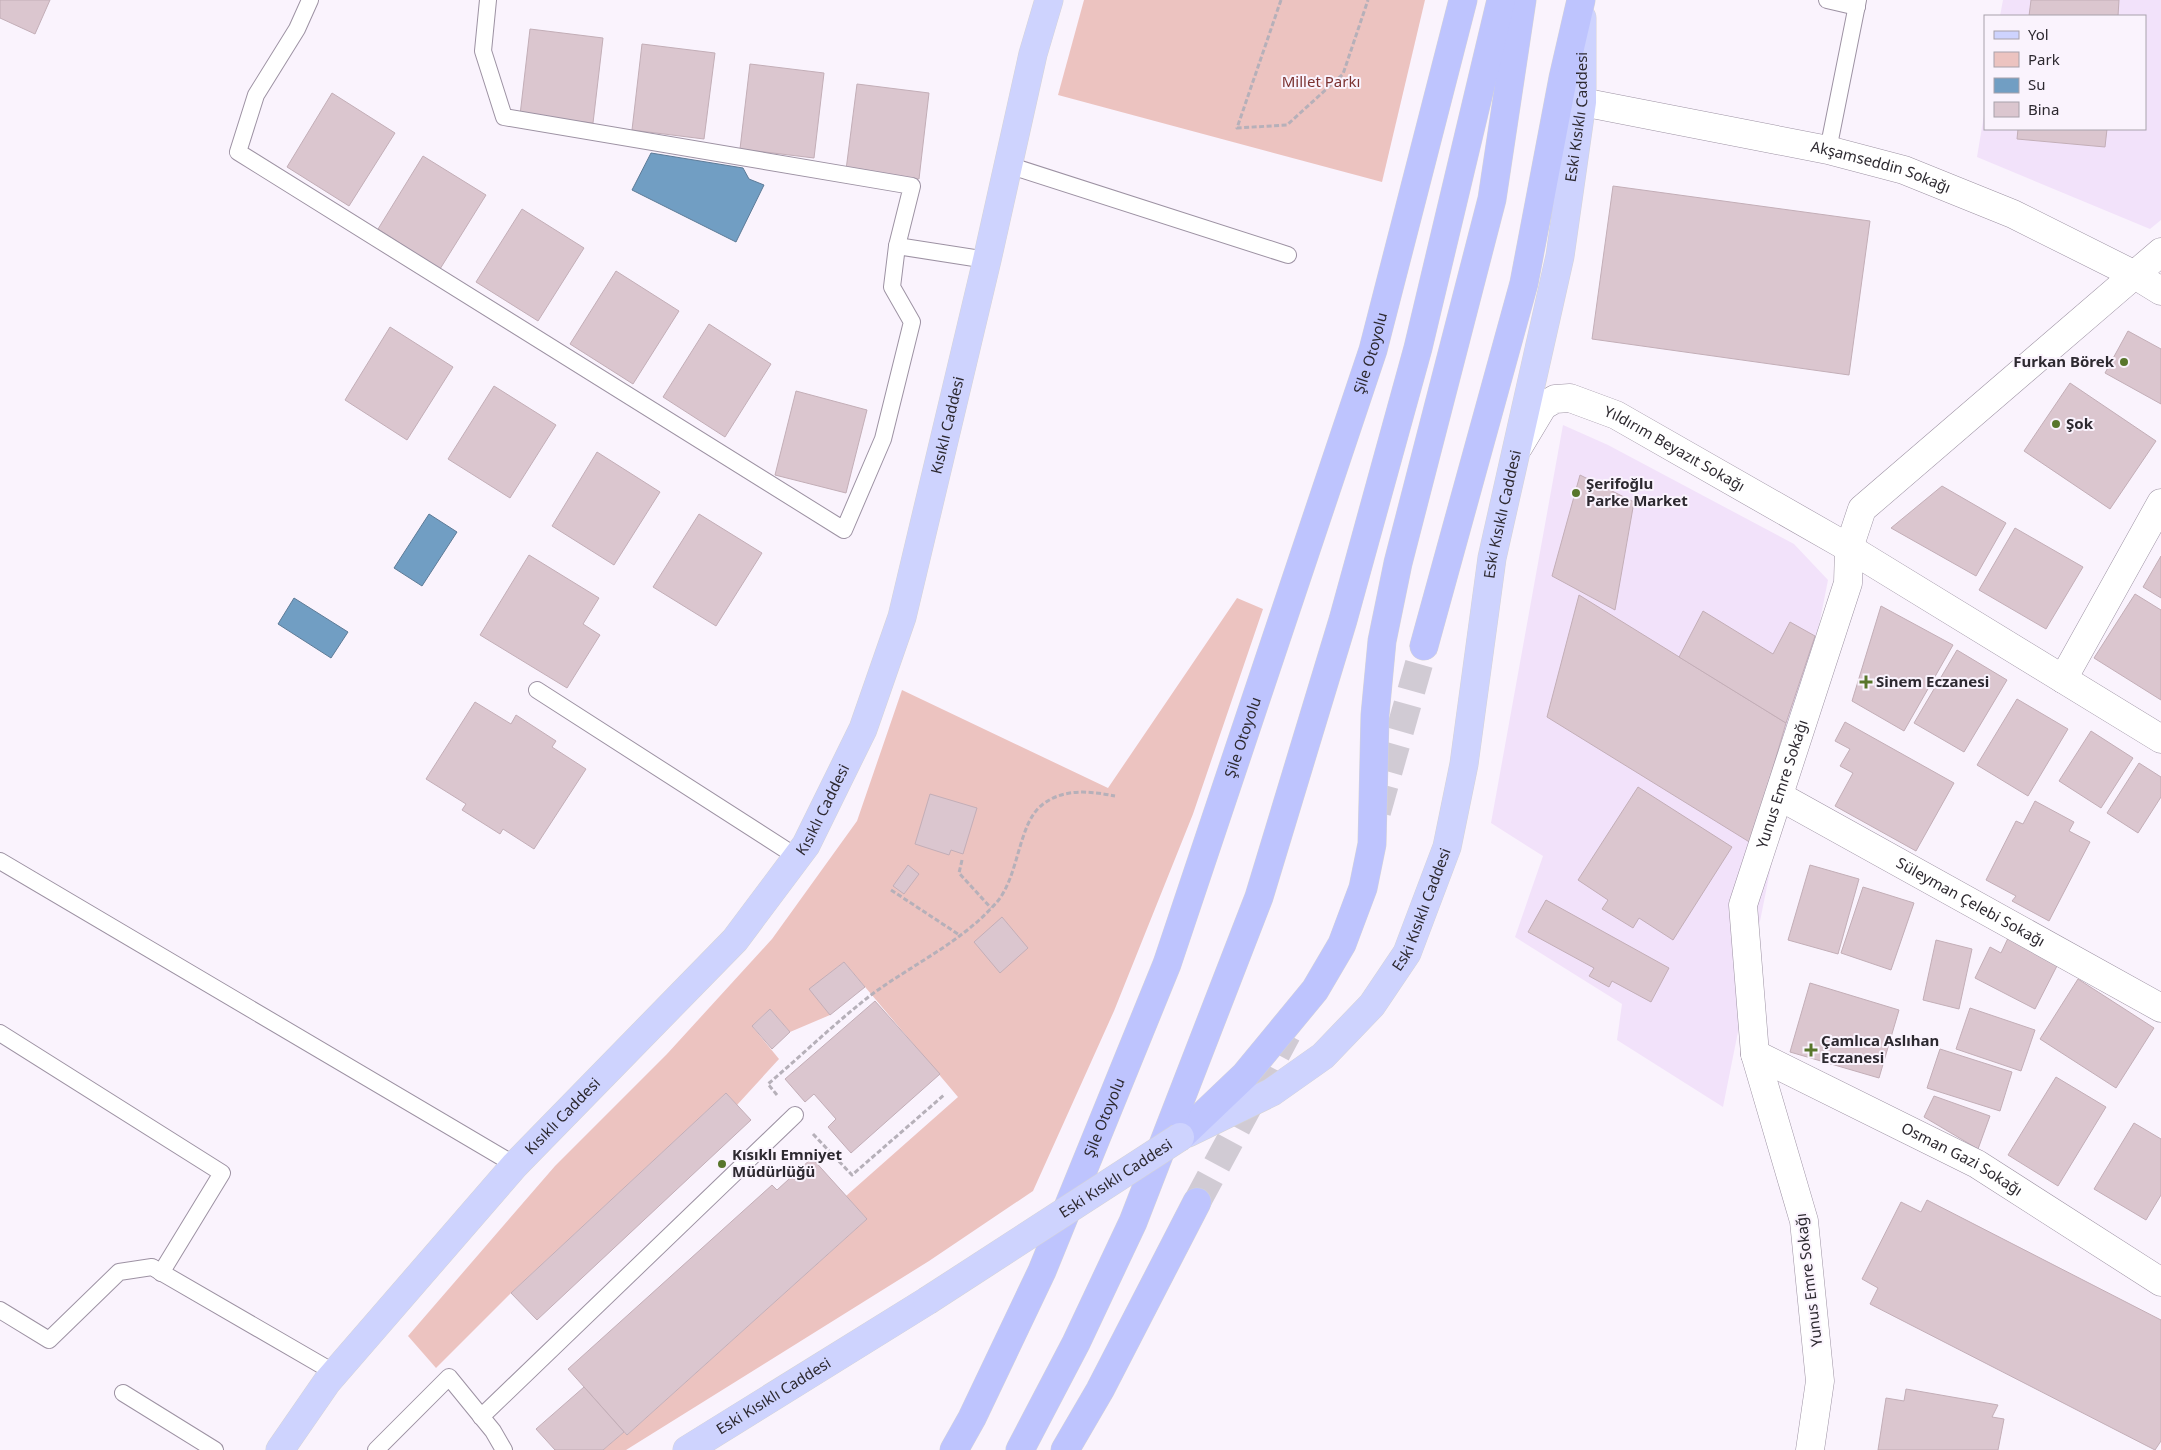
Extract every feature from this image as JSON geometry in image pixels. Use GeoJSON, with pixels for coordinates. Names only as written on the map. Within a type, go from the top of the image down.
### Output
{"type":"FeatureCollection","features":[{"type":"Feature","properties":{"kind":"highway","name":"Şile Otoyolu"},"geometry":{"type":"LineString","coordinates":[[954,1450],[1042,1271],[1167,964],[1374,350],[1463,0]]}},
{"type":"Feature","properties":{"kind":"highway"},"geometry":{"type":"LineString","coordinates":[[1020,1450],[1076,1343],[1133,1222],[1259,897],[1343,620],[1418,348],[1501,0]]}},
{"type":"Feature","properties":{"kind":"highway"},"geometry":{"type":"LineString","coordinates":[[1180,1137],[1245,1075],[1315,990],[1342,944],[1363,888],[1372,844],[1375,715],[1382,641],[1398,563],[1492,199],[1522,0]]}},
{"type":"Feature","properties":{"kind":"highway"},"geometry":{"type":"LineString","coordinates":[[1424,646],[1524,284],[1563,78],[1582,0]]}},
{"type":"Feature","properties":{"kind":"highway"},"geometry":{"type":"LineString","coordinates":[[1065,1450],[1100,1390],[1197,1202]]}},
{"type":"Feature","properties":{"kind":"main road","name":"Kısıklı Caddesi"},"geometry":{"type":"LineString","coordinates":[[280,1450],[335,1373],[515,1165],[735,940],[806,845],[863,729],[902,617],[987,260],[1033,54],[1048,0]]}},
{"type":"Feature","properties":{"kind":"main road","name":"Eski Kısıklı Caddesi"},"geometry":{"type":"LineString","coordinates":[[687,1450],[927,1301],[1180,1137],[1272,1092],[1323,1056],[1372,1005],[1407,954],[1447,847],[1464,764],[1492,558],[1515,452],[1536,370],[1560,256],[1582,102],[1582,0]]}},
{"type":"Feature","properties":{"kind":"street","name":"Akşamseddin Sokağı"},"geometry":{"type":"LineString","coordinates":[[1582,102],[1828,150],[1913,174],[2013,214],[2134,274],[2161,291]]}},
{"type":"Feature","properties":{"kind":"street","name":"Yunus Emre Sokağı"},"geometry":{"type":"LineString","coordinates":[[1810,1450],[1820,1381],[1804,1221],[1755,1054],[1743,906],[1848,583],[1849,548],[1862,509],[2161,252]]}},
{"type":"Feature","properties":{"kind":"street","name":"Yıldırım Beyazıt Sokağı"},"geometry":{"type":"LineString","coordinates":[[1515,452],[1543,406],[1555,399],[1570,398],[1616,415],[1849,548],[2161,740]]}},
{"type":"Feature","properties":{"kind":"street"},"geometry":{"type":"LineString","coordinates":[[2062,679],[2161,503]]}},
{"type":"Feature","properties":{"kind":"street","name":"Süleyman Çelebi Sokağı"},"geometry":{"type":"LineString","coordinates":[[1779,796],[2161,1008]]}},
{"type":"Feature","properties":{"kind":"street","name":"Osman Gazi Sokağı"},"geometry":{"type":"LineString","coordinates":[[1755,1054],[1977,1164],[2161,1282]]}},
{"type":"Feature","properties":{"kind":"lane"},"geometry":{"type":"LineString","coordinates":[[310,0],[297,29],[256,95],[238,152],[844,530],[883,439],[912,322],[892,287],[897,246],[912,186],[504,118],[483,51],[488,0]]}},
{"type":"Feature","properties":{"kind":"lane"},"geometry":{"type":"LineString","coordinates":[[1827,0],[1857,3],[1828,150]]}},
{"type":"Feature","properties":{"kind":"lane"},"geometry":{"type":"LineString","coordinates":[[1008,165],[1288,254]]}},
{"type":"Feature","properties":{"kind":"lane"},"geometry":{"type":"LineString","coordinates":[[897,246],[987,260]]}},
{"type":"Feature","properties":{"kind":"lane"},"geometry":{"type":"LineString","coordinates":[[537,690],[797,857]]}},
{"type":"Feature","properties":{"kind":"lane"},"geometry":{"type":"LineString","coordinates":[[0,861],[515,1165]]}},
{"type":"Feature","properties":{"kind":"lane"},"geometry":{"type":"LineString","coordinates":[[0,1033],[222,1173],[161,1273]]}},
{"type":"Feature","properties":{"kind":"lane"},"geometry":{"type":"LineString","coordinates":[[481,1417],[795,1115]]}},
{"type":"Feature","properties":{"kind":"lane"},"geometry":{"type":"LineString","coordinates":[[0,1310],[49,1340],[119,1272],[152,1267],[335,1373]]}},
{"type":"Feature","properties":{"kind":"lane"},"geometry":{"type":"LineString","coordinates":[[376,1450],[449,1377],[504,1450]]}},
{"type":"Feature","properties":{"kind":"lane"},"geometry":{"type":"LineString","coordinates":[[123,1393],[215,1450]]}},
{"type":"Feature","properties":{"kind":"path"},"geometry":{"type":"LineString","coordinates":[[1281,0],[1237,128],[1287,125],[1343,74],[1368,0]]}},
{"type":"Feature","properties":{"kind":"path"},"geometry":{"type":"LineString","coordinates":[[944,1095],[852,1175],[768,1084],[871,995],[960,936],[998,902],[1014,870],[1025,830],[1041,805],[1063,794],[1091,791],[1114,796]]}},
{"type":"Feature","properties":{"kind":"path"},"geometry":{"type":"LineString","coordinates":[[962,860],[959,872],[991,908]]}},
{"type":"Feature","properties":{"kind":"path"},"geometry":{"type":"LineString","coordinates":[[891,890],[960,936]]}},
{"type":"Feature","properties":{"kind":"shaded area"},"geometry":{"type":"Polygon","coordinates":[[[2003,0],[2161,0],[2161,220],[2150,229],[1977,157],[1984,115],[1984,130],[2146,130],[2146,15],[2000,15],[2003,0]]]}},
{"type":"Feature","properties":{"kind":"shaded area"},"geometry":{"type":"Polygon","coordinates":[[[1563,425],[1608,445],[1794,544],[1828,580],[1723,1107],[1617,1040],[1622,1004],[1515,937],[1543,856],[1491,823],[1563,425]]]}},
{"type":"Feature","properties":{"kind":"green space","name":"Millet Parkı"},"geometry":{"type":"Polygon","coordinates":[[[1084,0],[1425,0],[1382,182],[1058,95],[1084,0]]]}},
{"type":"Feature","properties":{"kind":"green space"},"geometry":{"type":"Polygon","coordinates":[[[1237,598],[1263,609],[1193,814],[1114,1011],[1033,1191],[929,1261],[626,1450],[603,1450],[624,1432],[627,1435],[867,1219],[846,1196],[958,1097],[844,962],[810,989],[830,1015],[790,1032],[770,1009],[752,1026],[779,1059],[737,1105],[726,1093],[511,1293],[436,1368],[408,1336],[555,1166],[667,1054],[772,939],[857,821],[902,690],[1108,788],[1237,598]]]}},
{"type":"Feature","properties":{"kind":"water"},"geometry":{"type":"Polygon","coordinates":[[[651,153],[743,168],[749,179],[764,185],[736,242],[632,190],[651,153]]]}},
{"type":"Feature","properties":{"kind":"water"},"geometry":{"type":"Polygon","coordinates":[[[429,514],[457,532],[422,586],[394,568],[429,514]]]}},
{"type":"Feature","properties":{"kind":"water"},"geometry":{"type":"Polygon","coordinates":[[[294,598],[348,632],[331,658],[278,624],[294,598]]]}},
{"type":"Feature","properties":{"kind":"building"},"geometry":{"type":"Polygon","coordinates":[[[0,0],[50,0],[35,34],[0,18],[0,0]]]}},
{"type":"Feature","properties":{"kind":"building"},"geometry":{"type":"Polygon","coordinates":[[[2031,0],[2119,0],[2118,15],[2029,15],[2031,0]]]}},
{"type":"Feature","properties":{"kind":"building"},"geometry":{"type":"Polygon","coordinates":[[[530,29],[603,38],[593,123],[520,115],[530,29]]]}},
{"type":"Feature","properties":{"kind":"building"},"geometry":{"type":"Polygon","coordinates":[[[642,44],[715,53],[704,139],[632,130],[642,44]]]}},
{"type":"Feature","properties":{"kind":"building"},"geometry":{"type":"Polygon","coordinates":[[[750,64],[824,73],[814,158],[740,149],[750,64]]]}},
{"type":"Feature","properties":{"kind":"building"},"geometry":{"type":"Polygon","coordinates":[[[857,84],[929,93],[919,179],[846,170],[857,84]]]}},
{"type":"Feature","properties":{"kind":"building"},"geometry":{"type":"Polygon","coordinates":[[[332,93],[395,133],[349,206],[287,167],[332,93]]]}},
{"type":"Feature","properties":{"kind":"building"},"geometry":{"type":"Polygon","coordinates":[[[2018,130],[2107,130],[2105,147],[2017,139],[2018,130]]]}},
{"type":"Feature","properties":{"kind":"building"},"geometry":{"type":"Polygon","coordinates":[[[423,156],[486,195],[440,269],[378,229],[423,156]]]}},
{"type":"Feature","properties":{"kind":"building"},"geometry":{"type":"Polygon","coordinates":[[[1613,186],[1870,221],[1849,375],[1592,339],[1613,186]]]}},
{"type":"Feature","properties":{"kind":"building"},"geometry":{"type":"Polygon","coordinates":[[[522,209],[584,248],[538,321],[476,282],[522,209]]]}},
{"type":"Feature","properties":{"kind":"building"},"geometry":{"type":"Polygon","coordinates":[[[616,271],[679,311],[633,384],[570,344],[616,271]]]}},
{"type":"Feature","properties":{"kind":"building"},"geometry":{"type":"Polygon","coordinates":[[[709,324],[771,364],[725,437],[663,397],[709,324]]]}},
{"type":"Feature","properties":{"kind":"building"},"geometry":{"type":"Polygon","coordinates":[[[390,327],[453,367],[407,440],[345,400],[390,327]]]}},
{"type":"Feature","properties":{"kind":"building"},"geometry":{"type":"Polygon","coordinates":[[[2128,331],[2161,349],[2161,404],[2105,373],[2128,331]]]}},
{"type":"Feature","properties":{"kind":"building"},"geometry":{"type":"Polygon","coordinates":[[[2070,383],[2156,441],[2110,509],[2024,451],[2070,383]]]}},
{"type":"Feature","properties":{"kind":"building"},"geometry":{"type":"Polygon","coordinates":[[[494,386],[556,425],[510,498],[448,459],[494,386]]]}},
{"type":"Feature","properties":{"kind":"building"},"geometry":{"type":"Polygon","coordinates":[[[796,391],[867,410],[846,493],[775,475],[796,391]]]}},
{"type":"Feature","properties":{"kind":"building"},"geometry":{"type":"Polygon","coordinates":[[[597,452],[660,492],[614,565],[552,526],[597,452]]]}},
{"type":"Feature","properties":{"kind":"building"},"geometry":{"type":"Polygon","coordinates":[[[1580,475],[1634,502],[1615,610],[1552,576],[1580,475]]]}},
{"type":"Feature","properties":{"kind":"building"},"geometry":{"type":"Polygon","coordinates":[[[1942,486],[2006,523],[1976,576],[1891,528],[1942,486]]]}},
{"type":"Feature","properties":{"kind":"building"},"geometry":{"type":"Polygon","coordinates":[[[699,514],[762,553],[716,626],[653,587],[699,514]]]}},
{"type":"Feature","properties":{"kind":"building"},"geometry":{"type":"Polygon","coordinates":[[[2015,528],[2083,567],[2046,629],[1979,590],[2015,528]]]}},
{"type":"Feature","properties":{"kind":"building"},"geometry":{"type":"Polygon","coordinates":[[[529,555],[599,598],[583,624],[600,635],[567,688],[480,635],[529,555]]]}},
{"type":"Feature","properties":{"kind":"building"},"geometry":{"type":"Polygon","coordinates":[[[2161,556],[2161,598],[2143,587],[2161,556]]]}},
{"type":"Feature","properties":{"kind":"building"},"geometry":{"type":"Polygon","coordinates":[[[2135,594],[2161,610],[2161,700],[2094,658],[2135,594]]]}},
{"type":"Feature","properties":{"kind":"building"},"geometry":{"type":"Polygon","coordinates":[[[1579,595],[1786,723],[1751,843],[1547,717],[1579,595]]]}},
{"type":"Feature","properties":{"kind":"building"},"geometry":{"type":"Polygon","coordinates":[[[1881,606],[1953,645],[1904,731],[1852,701],[1881,606]]]}},
{"type":"Feature","properties":{"kind":"building"},"geometry":{"type":"Polygon","coordinates":[[[1703,611],[1773,654],[1790,622],[1815,636],[1786,723],[1679,657],[1703,611]]]}},
{"type":"Feature","properties":{"kind":"building"},"geometry":{"type":"Polygon","coordinates":[[[1957,650],[2007,680],[1964,752],[1914,723],[1957,650]]]}},
{"type":"Feature","properties":{"kind":"building"},"geometry":{"type":"Polygon","coordinates":[[[2017,699],[2068,729],[2028,796],[1977,765],[2017,699]]]}},
{"type":"Feature","properties":{"kind":"building"},"geometry":{"type":"Polygon","coordinates":[[[475,702],[511,724],[516,715],[556,741],[552,747],[586,769],[534,849],[503,829],[500,834],[462,810],[466,804],[426,779],[475,702]]]}},
{"type":"Feature","properties":{"kind":"building"},"geometry":{"type":"Polygon","coordinates":[[[1845,722],[1954,783],[1916,851],[1835,806],[1853,773],[1840,766],[1850,749],[1835,741],[1845,722]]]}},
{"type":"Feature","properties":{"kind":"building"},"geometry":{"type":"Polygon","coordinates":[[[2091,731],[2133,758],[2101,808],[2059,781],[2091,731]]]}},
{"type":"Feature","properties":{"kind":"building"},"geometry":{"type":"Polygon","coordinates":[[[2139,763],[2161,777],[2161,797],[2138,833],[2107,813],[2139,763]]]}},
{"type":"Feature","properties":{"kind":"building"},"geometry":{"type":"Polygon","coordinates":[[[1638,787],[1732,847],[1673,940],[1639,918],[1633,928],[1602,909],[1608,900],[1578,880],[1638,787]]]}},
{"type":"Feature","properties":{"kind":"building"},"geometry":{"type":"Polygon","coordinates":[[[930,794],[977,808],[963,854],[951,850],[949,855],[915,844],[930,794]]]}},
{"type":"Feature","properties":{"kind":"building"},"geometry":{"type":"Polygon","coordinates":[[[2035,801],[2074,822],[2069,831],[2090,842],[2049,921],[2012,901],[2016,896],[1986,880],[2016,821],[2023,824],[2035,801]]]}},
{"type":"Feature","properties":{"kind":"building"},"geometry":{"type":"Polygon","coordinates":[[[908,865],[919,874],[904,894],[893,886],[908,865]]]}},
{"type":"Feature","properties":{"kind":"building"},"geometry":{"type":"Polygon","coordinates":[[[1810,865],[1859,879],[1838,954],[1788,940],[1810,865]]]}},
{"type":"Feature","properties":{"kind":"building"},"geometry":{"type":"Polygon","coordinates":[[[1863,887],[1914,903],[1891,970],[1841,953],[1863,887]]]}},
{"type":"Feature","properties":{"kind":"building"},"geometry":{"type":"Polygon","coordinates":[[[1546,900],[1669,968],[1651,1002],[1612,981],[1609,987],[1589,976],[1594,968],[1528,932],[1546,900]]]}},
{"type":"Feature","properties":{"kind":"building"},"geometry":{"type":"Polygon","coordinates":[[[1002,917],[1028,948],[1000,973],[974,942],[1002,917]]]}},
{"type":"Feature","properties":{"kind":"building"},"geometry":{"type":"Polygon","coordinates":[[[2009,936],[2059,962],[2035,1009],[1975,978],[1990,947],[2001,953],[2009,936]]]}},
{"type":"Feature","properties":{"kind":"building"},"geometry":{"type":"Polygon","coordinates":[[[1936,940],[1972,949],[1959,1009],[1923,1000],[1936,940]]]}},
{"type":"Feature","properties":{"kind":"building"},"geometry":{"type":"Polygon","coordinates":[[[844,962],[865,987],[830,1015],[809,989],[844,962]]]}},
{"type":"Feature","properties":{"kind":"building"},"geometry":{"type":"Polygon","coordinates":[[[2078,979],[2154,1028],[2116,1088],[2040,1039],[2078,979]]]}},
{"type":"Feature","properties":{"kind":"building"},"geometry":{"type":"Polygon","coordinates":[[[1810,983],[1899,1010],[1879,1078],[1790,1052],[1810,983]]]}},
{"type":"Feature","properties":{"kind":"building"},"geometry":{"type":"Polygon","coordinates":[[[875,1001],[940,1074],[851,1153],[828,1127],[836,1119],[814,1094],[805,1102],[785,1079],[875,1001]]]}},
{"type":"Feature","properties":{"kind":"building"},"geometry":{"type":"Polygon","coordinates":[[[1970,1008],[2035,1030],[2021,1071],[1956,1049],[1970,1008]]]}},
{"type":"Feature","properties":{"kind":"building"},"geometry":{"type":"Polygon","coordinates":[[[770,1009],[790,1032],[772,1049],[752,1026],[770,1009]]]}},
{"type":"Feature","properties":{"kind":"building"},"geometry":{"type":"Polygon","coordinates":[[[1940,1049],[2012,1072],[2000,1111],[1927,1088],[1940,1049]]]}},
{"type":"Feature","properties":{"kind":"building"},"geometry":{"type":"Polygon","coordinates":[[[2056,1077],[2106,1107],[2058,1186],[2008,1155],[2056,1077]]]}},
{"type":"Feature","properties":{"kind":"building"},"geometry":{"type":"Polygon","coordinates":[[[726,1093],[751,1120],[537,1320],[511,1293],[726,1093]]]}},
{"type":"Feature","properties":{"kind":"building"},"geometry":{"type":"Polygon","coordinates":[[[1934,1096],[1990,1116],[1978,1149],[1924,1117],[1934,1096]]]}},
{"type":"Feature","properties":{"kind":"building"},"geometry":{"type":"Polygon","coordinates":[[[2134,1123],[2161,1139],[2161,1195],[2146,1220],[2094,1189],[2134,1123]]]}},
{"type":"Feature","properties":{"kind":"building"},"geometry":{"type":"Polygon","coordinates":[[[812,1158],[867,1219],[627,1435],[568,1369],[772,1185],[777,1190],[812,1158]]]}},
{"type":"Feature","properties":{"kind":"building"},"geometry":{"type":"Polygon","coordinates":[[[1927,1200],[2161,1320],[2161,1441],[2155,1450],[1870,1304],[1878,1288],[1862,1279],[1901,1202],[1921,1212],[1927,1200]]]}},
{"type":"Feature","properties":{"kind":"building"},"geometry":{"type":"Polygon","coordinates":[[[584,1387],[624,1432],[603,1450],[555,1450],[536,1429],[584,1387]]]}},
{"type":"Feature","properties":{"kind":"building"},"geometry":{"type":"Polygon","coordinates":[[[1906,1389],[1998,1405],[1992,1417],[2004,1419],[1998,1450],[1878,1450],[1886,1398],[1904,1401],[1906,1389]]]}},
{"type":"Feature","properties":{"kind":"tunnel"},"geometry":{"type":"LineString","coordinates":[[1377,812],[1424,646]]}},
{"type":"Feature","properties":{"kind":"tunnel"},"geometry":{"type":"LineString","coordinates":[[1197,1202],[1287,1034]]}},
{"type":"Feature","properties":{"kind":"place","name":"Furkan Börek"},"geometry":{"type":"Point","coordinates":[2124,362]}},
{"type":"Feature","properties":{"kind":"place","name":"Şok"},"geometry":{"type":"Point","coordinates":[2056,424]}},
{"type":"Feature","properties":{"kind":"place","name":"Şerifoğlu Parke Market"},"geometry":{"type":"Point","coordinates":[1576,493]}},
{"type":"Feature","properties":{"kind":"place","name":"Sinem Eczanesi"},"geometry":{"type":"Point","coordinates":[1866,682]}},
{"type":"Feature","properties":{"kind":"place","name":"Çamlıca Aslıhan Eczanesi"},"geometry":{"type":"Point","coordinates":[1811,1050]}},
{"type":"Feature","properties":{"kind":"place","name":"Kısıklı Emniyet Müdürlüğü"},"geometry":{"type":"Point","coordinates":[722,1164]}}]}
